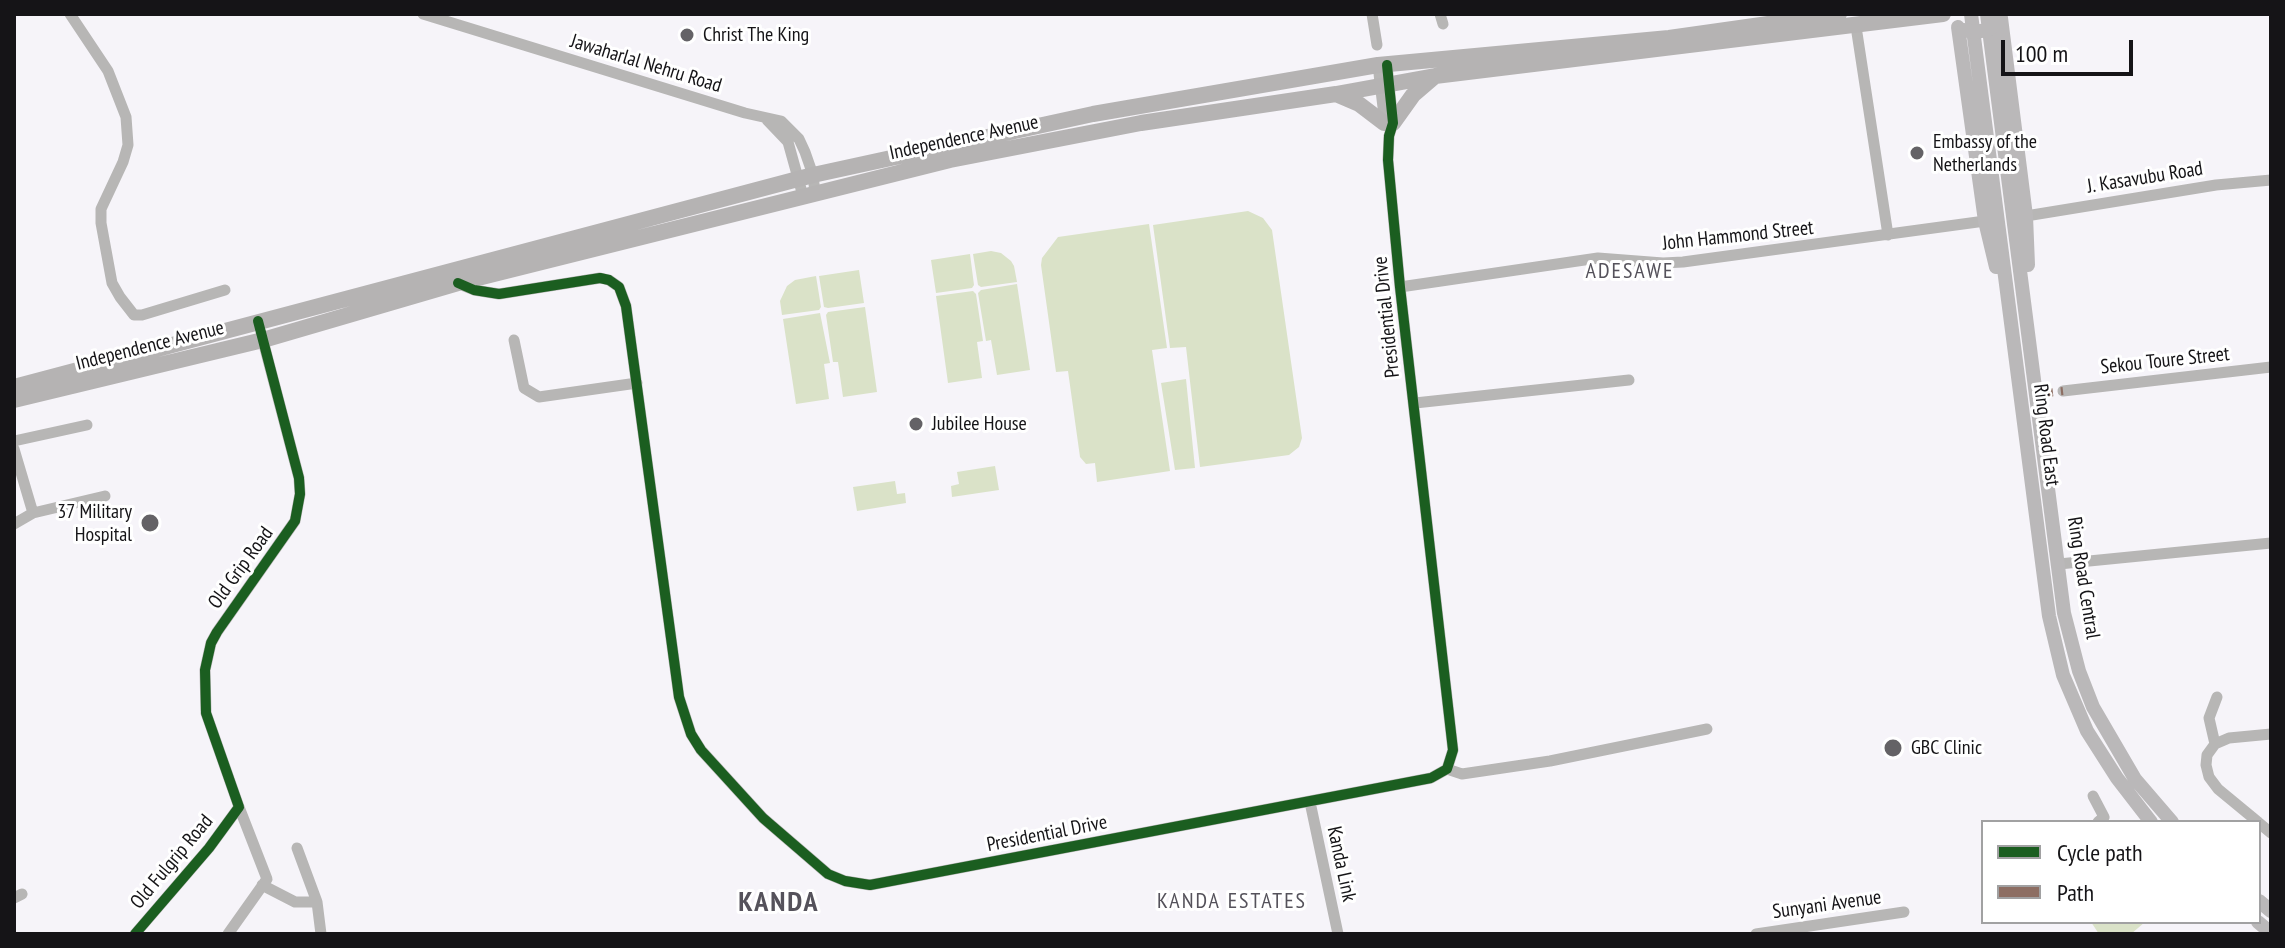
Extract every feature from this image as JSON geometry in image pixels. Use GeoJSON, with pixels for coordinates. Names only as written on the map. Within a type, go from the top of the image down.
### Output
{"type":"FeatureCollection","features":[{"type":"Feature","properties":{"kind":"highway","name":"Independence Avenue"},"geometry":{"type":"LineString","coordinates":[[14,400],[263,340],[808,186],[1141,123],[1435,76],[1670,43],[1839,14]]}},
{"type":"Feature","properties":{"kind":"highway","name":"Independence Avenue"},"geometry":{"type":"LineString","coordinates":[[1779,24],[1953,21]]}},
{"type":"Feature","properties":{"kind":"highway"},"geometry":{"type":"LineString","coordinates":[[1670,43],[1714,53],[1953,21]]}},
{"type":"Feature","properties":{"kind":"highway","name":"Independence Avenue"},"geometry":{"type":"LineString","coordinates":[[14,387],[258,321],[1093,114],[1382,65],[1670,43]]}},
{"type":"Feature","properties":{"kind":"highway"},"geometry":{"type":"LineString","coordinates":[[1336,94],[1359,104],[1389,127],[1413,95],[1435,76]]}},
{"type":"Feature","properties":{"kind":"main road"},"geometry":{"type":"LineString","coordinates":[[1971,14],[2010,312]]}},
{"type":"Feature","properties":{"kind":"main road"},"geometry":{"type":"LineString","coordinates":[[1953,21],[1975,32],[1987,30],[1997,17]]}},
{"type":"Feature","properties":{"kind":"main road","name":"Ring Road Central"},"geometry":{"type":"LineString","coordinates":[[1997,17],[2026,216],[2026,313]]}},
{"type":"Feature","properties":{"kind":"main road","name":"Ring Road Central"},"geometry":{"type":"LineString","coordinates":[[1997,17],[2026,313],[2064,613],[2079,671],[2093,707],[2135,779],[2170,820]]}},
{"type":"Feature","properties":{"kind":"main road"},"geometry":{"type":"LineString","coordinates":[[1953,21],[1985,221],[2010,312]]}},
{"type":"Feature","properties":{"kind":"main road","name":"Ring Road East"},"geometry":{"type":"LineString","coordinates":[[2010,312],[2044,588],[2063,675],[2087,731],[2117,778],[2149,820]]}},
{"type":"Feature","properties":{"kind":"main road"},"geometry":{"type":"LineString","coordinates":[[2032,490],[2049,488]]}},
{"type":"Feature","properties":{"kind":"street"},"geometry":{"type":"LineString","coordinates":[[70,14],[108,71],[126,117],[128,145],[101,209],[112,283],[134,315],[225,290]]}},
{"type":"Feature","properties":{"kind":"street","name":"Jawaharlal Nehru Road"},"geometry":{"type":"LineString","coordinates":[[423,14],[463,19],[766,120],[788,142],[808,186]]}},
{"type":"Feature","properties":{"kind":"street"},"geometry":{"type":"LineString","coordinates":[[1372,14],[1377,45]]}},
{"type":"Feature","properties":{"kind":"street"},"geometry":{"type":"LineString","coordinates":[[1857,33],[1888,235]]}},
{"type":"Feature","properties":{"kind":"street","name":"Presidential Drive"},"geometry":{"type":"LineString","coordinates":[[458,283],[474,290],[499,294],[600,278],[619,287],[626,306],[679,697],[691,734],[701,750],[763,818],[828,874],[845,881],[870,885],[1431,778],[1447,769],[1453,750],[1400,287],[1382,65]]}},
{"type":"Feature","properties":{"kind":"street","name":"J. Kasavubu Road"},"geometry":{"type":"LineString","coordinates":[[2026,216],[2216,185],[2271,180]]}},
{"type":"Feature","properties":{"kind":"street","name":"John Hammond Street"},"geometry":{"type":"LineString","coordinates":[[1400,287],[1598,258],[1683,262],[1985,221]]}},
{"type":"Feature","properties":{"kind":"street","name":"Old Grip Road"},"geometry":{"type":"LineString","coordinates":[[258,321],[299,478],[300,494],[295,521],[217,632],[211,643],[205,670],[206,713],[238,810],[267,879],[262,885]]}},
{"type":"Feature","properties":{"kind":"street"},"geometry":{"type":"LineString","coordinates":[[514,340],[524,388],[539,397],[637,383]]}},
{"type":"Feature","properties":{"kind":"street","name":"Sekou Toure Street"},"geometry":{"type":"LineString","coordinates":[[2063,391],[2271,367]]}},
{"type":"Feature","properties":{"kind":"street"},"geometry":{"type":"LineString","coordinates":[[1415,403],[1629,380]]}},
{"type":"Feature","properties":{"kind":"street"},"geometry":{"type":"LineString","coordinates":[[14,441],[87,425]]}},
{"type":"Feature","properties":{"kind":"street"},"geometry":{"type":"LineString","coordinates":[[14,449],[33,513]]}},
{"type":"Feature","properties":{"kind":"street"},"geometry":{"type":"LineString","coordinates":[[14,524],[33,513],[105,496]]}},
{"type":"Feature","properties":{"kind":"street"},"geometry":{"type":"LineString","coordinates":[[2059,564],[2271,543]]}},
{"type":"Feature","properties":{"kind":"street"},"geometry":{"type":"LineString","coordinates":[[2215,744],[2209,718],[2217,697]]}},
{"type":"Feature","properties":{"kind":"street"},"geometry":{"type":"LineString","coordinates":[[1447,769],[1462,774],[1550,761],[1707,729]]}},
{"type":"Feature","properties":{"kind":"street"},"geometry":{"type":"LineString","coordinates":[[2257,820],[2218,789],[2209,777],[2207,755],[2215,744],[2229,738],[2271,734]]}},
{"type":"Feature","properties":{"kind":"street"},"geometry":{"type":"LineString","coordinates":[[2093,796],[2104,817],[2100,820]]}},
{"type":"Feature","properties":{"kind":"street","name":"Kanda Link"},"geometry":{"type":"LineString","coordinates":[[1310,802],[1338,934]]}},
{"type":"Feature","properties":{"kind":"street","name":"Old Fulgrip Road"},"geometry":{"type":"LineString","coordinates":[[135,934],[238,810]]}},
{"type":"Feature","properties":{"kind":"street"},"geometry":{"type":"LineString","coordinates":[[297,848],[317,902],[321,934]]}},
{"type":"Feature","properties":{"kind":"street"},"geometry":{"type":"LineString","coordinates":[[233,931],[262,885],[295,902],[317,902]]}},
{"type":"Feature","properties":{"kind":"street","name":"Sunyani Avenue"},"geometry":{"type":"LineString","coordinates":[[1756,934],[1904,912]]}},
{"type":"Feature","properties":{"kind":"green space"},"geometry":{"type":"Polygon","coordinates":[[[1248,211],[1263,218],[1272,230],[1302,438],[1299,447],[1289,455],[1200,467],[1186,347],[1170,348],[1153,225],[1248,211]]]}},
{"type":"Feature","properties":{"kind":"green space"},"geometry":{"type":"Polygon","coordinates":[[[1149,224],[1167,348],[1152,350],[1170,471],[1097,482],[1095,463],[1086,464],[1080,457],[1068,371],[1056,372],[1042,258],[1058,237],[1149,224]]]}},
{"type":"Feature","properties":{"kind":"green space"},"geometry":{"type":"Polygon","coordinates":[[[1001,253],[1011,261],[1017,282],[978,285],[973,254],[1001,253]]]}},
{"type":"Feature","properties":{"kind":"green space"},"geometry":{"type":"Polygon","coordinates":[[[970,254],[972,288],[936,293],[931,260],[970,254]]]}},
{"type":"Feature","properties":{"kind":"green space"},"geometry":{"type":"Polygon","coordinates":[[[859,270],[864,303],[824,307],[819,276],[859,270]]]}},
{"type":"Feature","properties":{"kind":"green space"},"geometry":{"type":"Polygon","coordinates":[[[816,276],[819,310],[782,315],[780,301],[787,286],[795,280],[816,276]]]}},
{"type":"Feature","properties":{"kind":"green space"},"geometry":{"type":"Polygon","coordinates":[[[1017,284],[1030,370],[997,375],[991,340],[986,341],[978,293],[1017,284]]]}},
{"type":"Feature","properties":{"kind":"green space"},"geometry":{"type":"Polygon","coordinates":[[[973,291],[983,341],[977,342],[982,378],[948,383],[936,296],[973,291]]]}},
{"type":"Feature","properties":{"kind":"green space"},"geometry":{"type":"Polygon","coordinates":[[[865,307],[877,392],[843,397],[838,362],[833,362],[826,315],[828,312],[865,307]]]}},
{"type":"Feature","properties":{"kind":"green space"},"geometry":{"type":"Polygon","coordinates":[[[820,313],[830,363],[824,364],[829,399],[796,404],[783,319],[820,313]]]}},
{"type":"Feature","properties":{"kind":"green space"},"geometry":{"type":"Polygon","coordinates":[[[1186,379],[1195,468],[1175,470],[1161,383],[1186,379]]]}},
{"type":"Feature","properties":{"kind":"green space"},"geometry":{"type":"Polygon","coordinates":[[[995,466],[999,490],[952,497],[951,486],[959,484],[957,472],[995,466]]]}},
{"type":"Feature","properties":{"kind":"green space"},"geometry":{"type":"Polygon","coordinates":[[[895,481],[897,494],[905,493],[906,503],[857,511],[853,487],[895,481]]]}},
{"type":"Feature","properties":{"kind":"green space"},"geometry":{"type":"Polygon","coordinates":[[[2092,924],[2143,924],[2131,934],[2099,934],[2092,924]]]}},
{"type":"Feature","properties":{"kind":"marked path"},"geometry":{"type":"LineString","coordinates":[[2037,394],[2063,391]]}},
{"type":"Feature","properties":{"kind":"cycle path"},"geometry":{"type":"LineString","coordinates":[[458,283],[474,290],[499,294],[600,278],[619,287],[626,306],[679,697],[691,734],[701,750],[763,818],[828,874],[845,881],[870,885],[1431,778],[1447,769],[1453,750],[1400,287],[1388,160],[1393,123],[1387,65]]}},
{"type":"Feature","properties":{"kind":"cycle path"},"geometry":{"type":"LineString","coordinates":[[135,934],[209,848],[239,807],[206,713],[205,670],[211,643],[217,632],[295,521],[300,494],[299,478],[258,321]]}},
{"type":"Feature","properties":{"kind":"place","name":"Christ The King"},"geometry":{"type":"Point","coordinates":[687,35]}},
{"type":"Feature","properties":{"kind":"place","name":"Embassy of the Netherlands"},"geometry":{"type":"Point","coordinates":[1917,153]}},
{"type":"Feature","properties":{"kind":"place","name":"Jubilee House"},"geometry":{"type":"Point","coordinates":[916,424]}},
{"type":"Feature","properties":{"kind":"place","name":"37 Military Hospital"},"geometry":{"type":"Point","coordinates":[150,523]}},
{"type":"Feature","properties":{"kind":"place","name":"GBC Clinic"},"geometry":{"type":"Point","coordinates":[1893,748]}},
{"type":"Feature","properties":{"kind":"district","name":"ADESAWE"},"geometry":{"type":"Point","coordinates":[1630,272]}},
{"type":"Feature","properties":{"kind":"district","name":"KANDA ESTATES"},"geometry":{"type":"Point","coordinates":[1232,902]}},
{"type":"Feature","properties":{"kind":"district","name":"KANDA"},"geometry":{"type":"Point","coordinates":[779,903]}}]}
